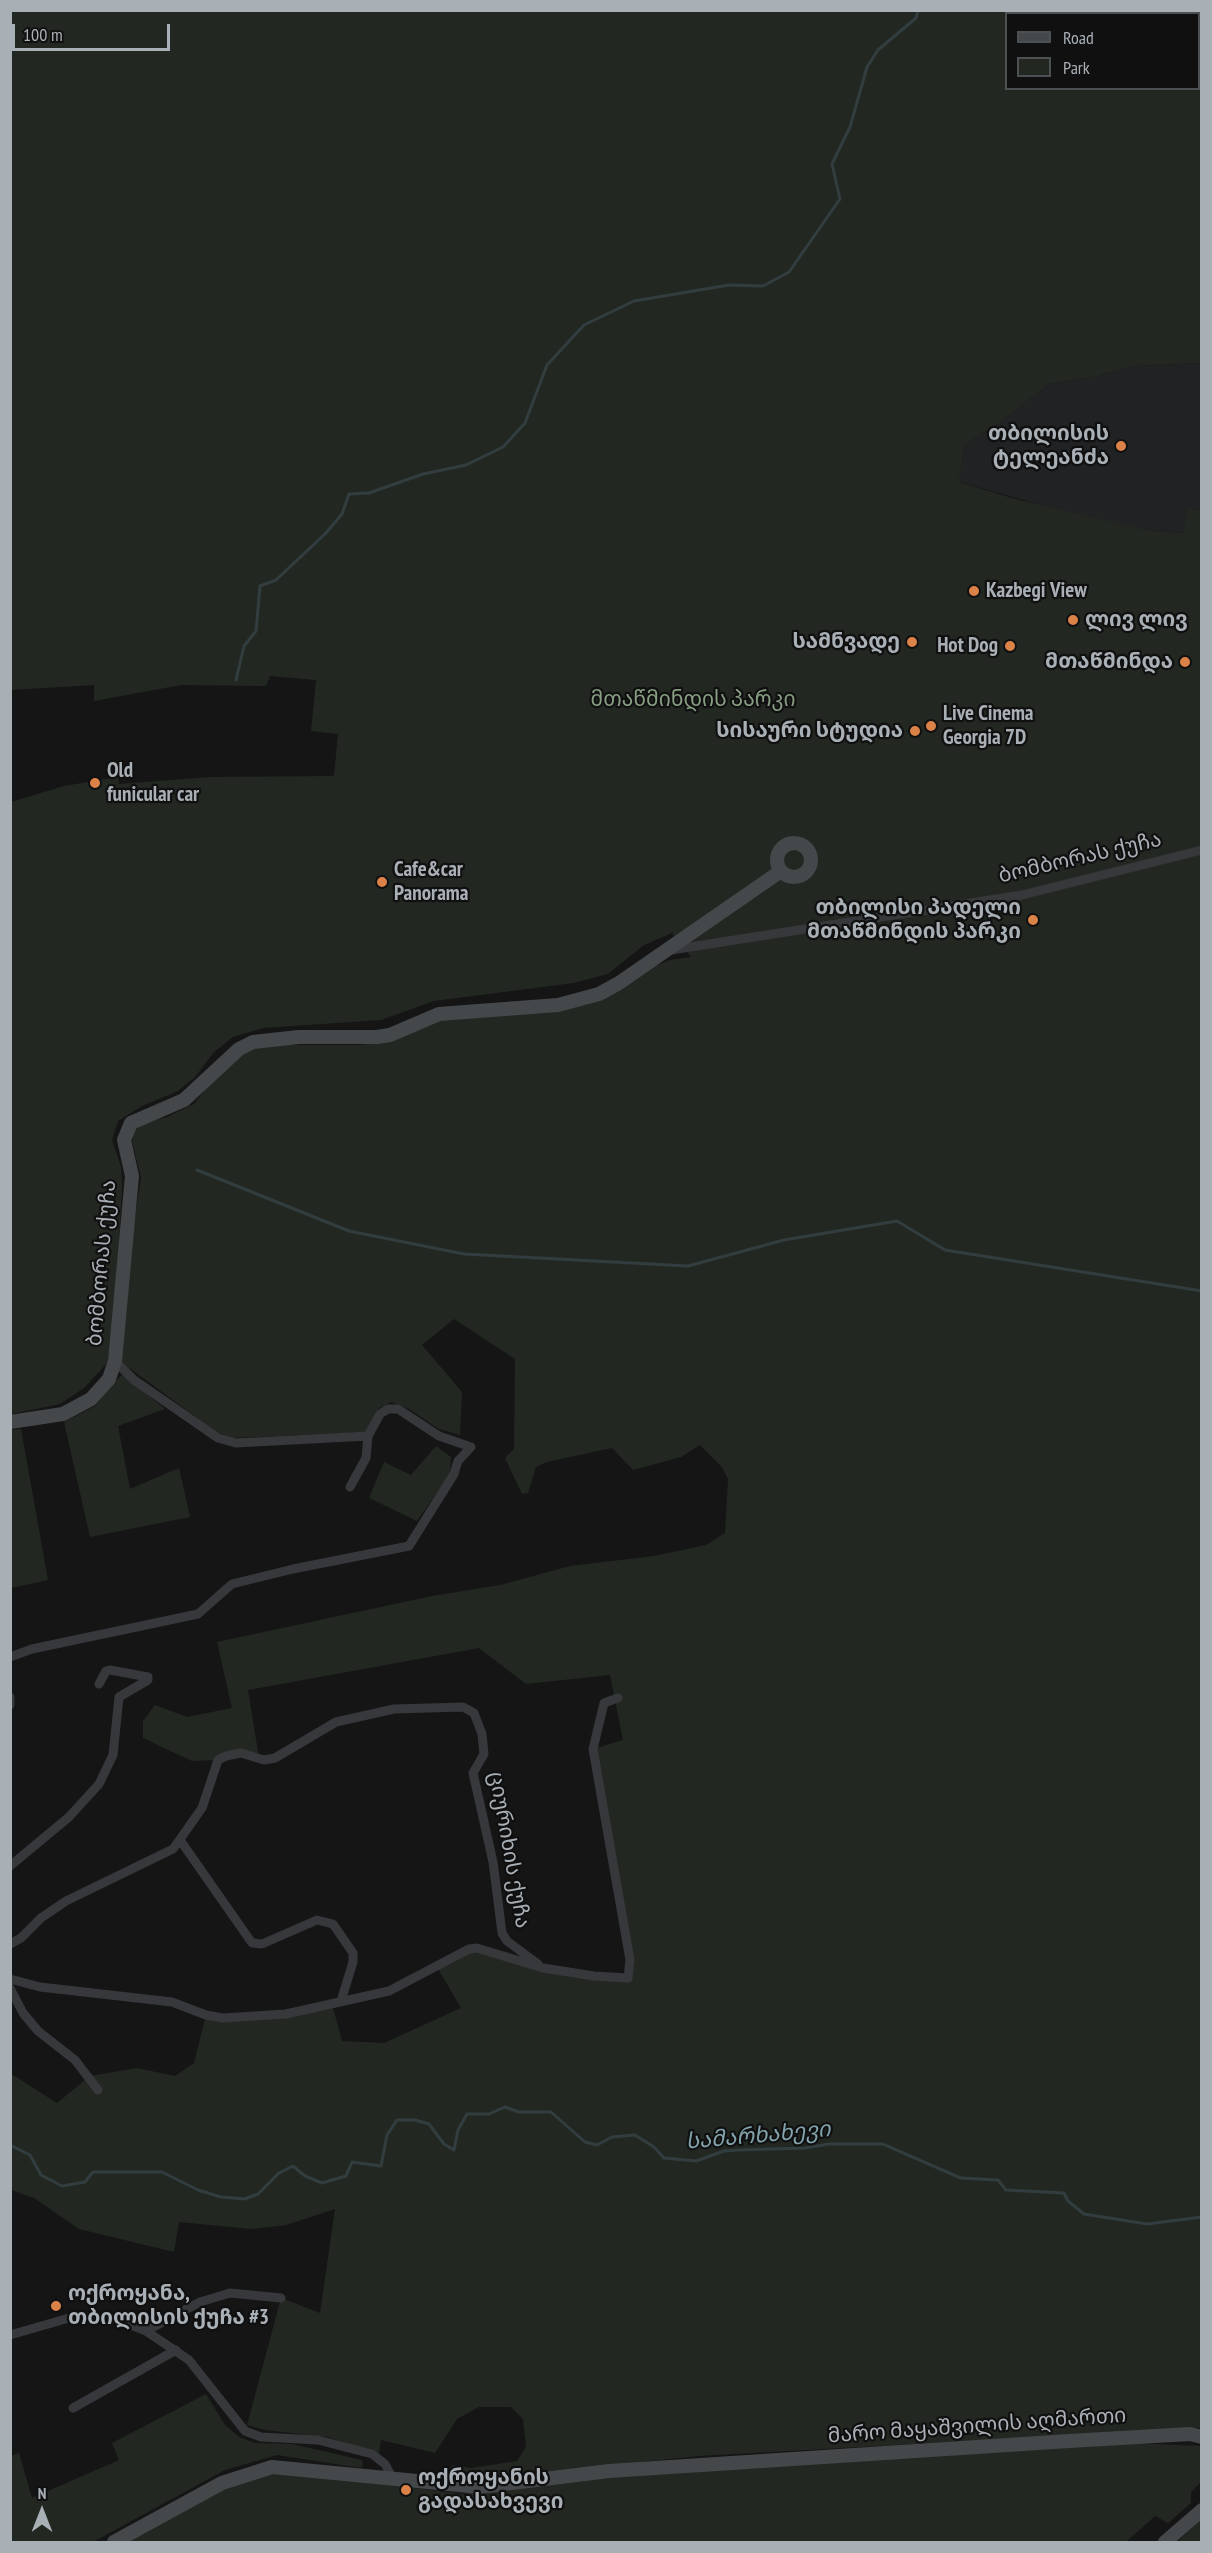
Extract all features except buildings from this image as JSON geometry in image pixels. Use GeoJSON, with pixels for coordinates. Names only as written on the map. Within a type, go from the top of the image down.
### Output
{"type":"FeatureCollection","features":[{"type":"Feature","properties":{"kind":"main road"},"geometry":{"type":"LineString","coordinates":[[668,950],[781,871]]}},
{"type":"Feature","properties":{"kind":"main road","name":"ბომბორას ქუჩა"},"geometry":{"type":"LineString","coordinates":[[10,1422],[63,1414],[91,1399],[109,1379],[115,1361],[132,1176],[124,1140],[131,1123],[184,1100],[238,1049],[254,1042],[299,1037],[383,1036],[439,1014],[579,1001],[619,983],[668,950]]}},
{"type":"Feature","properties":{"kind":"main road","name":"მარო მაყაშვილის აღმართი"},"geometry":{"type":"LineString","coordinates":[[114,2542],[222,2483],[272,2467],[394,2481],[480,2487],[609,2471],[1190,2434],[1202,2437]]}},
{"type":"Feature","properties":{"kind":"main road"},"geometry":{"type":"LineString","coordinates":[[1166,2542],[1202,2510]]}},
{"type":"Feature","properties":{"kind":"street","name":"ბომბორას ქუჩა"},"geometry":{"type":"LineString","coordinates":[[668,950],[1022,895],[1202,850]]}},
{"type":"Feature","properties":{"kind":"street"},"geometry":{"type":"LineString","coordinates":[[115,1361],[134,1380],[219,1438],[236,1443],[368,1436]]}},
{"type":"Feature","properties":{"kind":"street"},"geometry":{"type":"LineString","coordinates":[[10,1657],[32,1649],[198,1614],[232,1584],[293,1569],[409,1546],[454,1474],[458,1461],[473,1449],[439,1436],[394,1408],[380,1414],[368,1436],[366,1458],[350,1487]]}},
{"type":"Feature","properties":{"kind":"street"},"geometry":{"type":"LineString","coordinates":[[10,1866],[69,1817],[99,1784],[113,1755],[119,1697],[148,1680],[148,1677],[110,1670],[106,1671],[99,1684]]}},
{"type":"Feature","properties":{"kind":"street"},"geometry":{"type":"LineString","coordinates":[[10,1697],[10,1705]]}},
{"type":"Feature","properties":{"kind":"street"},"geometry":{"type":"LineString","coordinates":[[10,1979],[40,1987],[172,2002],[206,2015],[223,2018],[286,2014],[398,1988],[469,1948],[477,1948],[543,1968],[594,1976],[628,1978],[630,1960],[593,1749],[604,1703],[618,1698]]}},
{"type":"Feature","properties":{"kind":"street","name":"ციურიხის ქუჩა"},"geometry":{"type":"LineString","coordinates":[[10,1944],[21,1938],[40,1918],[66,1901],[173,1849],[202,1808],[218,1760],[241,1753],[264,1760],[275,1758],[336,1722],[394,1709],[469,1708],[474,1713],[485,1749],[473,1773],[493,1862],[502,1933],[507,1941],[543,1968]]}},
{"type":"Feature","properties":{"kind":"street"},"geometry":{"type":"LineString","coordinates":[[180,1840],[252,1943],[262,1944],[317,1920],[333,1923],[353,1953],[353,1962],[340,2001]]}},
{"type":"Feature","properties":{"kind":"street"},"geometry":{"type":"LineString","coordinates":[[10,1988],[23,2013],[38,2031],[75,2060],[98,2090]]}},
{"type":"Feature","properties":{"kind":"street"},"geometry":{"type":"LineString","coordinates":[[146,2331],[200,2302],[230,2293],[281,2298]]}},
{"type":"Feature","properties":{"kind":"street"},"geometry":{"type":"LineString","coordinates":[[10,2335],[76,2316],[116,2319],[146,2331],[189,2360],[245,2431],[261,2437],[318,2440],[372,2454],[385,2464],[394,2481]]}},
{"type":"Feature","properties":{"kind":"street"},"geometry":{"type":"LineString","coordinates":[[73,2408],[176,2350]]}},
{"type":"Feature","properties":{"kind":"shaded area"},"geometry":{"type":"Polygon","coordinates":[[[1201,363],[1201,510],[1188,508],[1183,533],[1151,531],[1074,514],[959,482],[965,445],[1002,421],[1049,384],[1094,377],[1134,366],[1201,363]]]}},
{"type":"Feature","properties":{"kind":"green space","name":"მთაწმინდის პარკი"},"geometry":{"type":"Polygon","coordinates":[[[11,11],[1201,11],[1201,363],[1134,366],[1094,377],[1049,384],[1002,421],[965,445],[959,482],[1012,498],[1151,531],[1183,533],[1188,508],[1201,510],[1201,2428],[699,2456],[475,2479],[437,2479],[453,2465],[471,2468],[517,2461],[526,2447],[523,2419],[511,2407],[479,2407],[457,2419],[435,2453],[381,2440],[379,2454],[328,2437],[265,2430],[247,2425],[281,2298],[320,2313],[335,2209],[286,2225],[251,2229],[179,2222],[174,2252],[79,2229],[34,2198],[11,2190],[10,2073],[57,2103],[90,2076],[137,2068],[175,2076],[194,2063],[206,2015],[223,2018],[332,2004],[342,2041],[384,2043],[461,2008],[437,1967],[469,1949],[543,1968],[628,1978],[630,1960],[593,1749],[623,1740],[610,1675],[526,1684],[479,1648],[248,1690],[259,1758],[246,1754],[218,1760],[192,1761],[143,1738],[143,1721],[155,1705],[187,1717],[232,1708],[217,1642],[432,1596],[500,1585],[570,1566],[654,1556],[706,1545],[725,1533],[728,1479],[722,1467],[700,1445],[681,1457],[633,1470],[612,1448],[547,1462],[536,1467],[528,1493],[522,1494],[505,1458],[514,1449],[515,1359],[454,1319],[422,1345],[462,1392],[460,1435],[439,1429],[409,1409],[391,1402],[378,1409],[366,1432],[233,1438],[216,1432],[120,1361],[129,1258],[141,1178],[132,1141],[135,1130],[145,1122],[167,1117],[194,1104],[214,1078],[245,1052],[264,1045],[361,1045],[386,1041],[437,1019],[544,1010],[670,960],[691,957],[672,933],[644,945],[608,974],[574,983],[434,1001],[381,1020],[263,1028],[233,1037],[214,1052],[195,1077],[178,1091],[142,1106],[118,1121],[112,1140],[121,1167],[122,1187],[114,1332],[107,1363],[84,1388],[60,1404],[11,1414],[11,802],[64,786],[118,777],[119,784],[211,777],[334,776],[338,734],[311,731],[316,680],[270,676],[266,686],[181,685],[94,701],[94,685],[11,690],[11,11]]]}},
{"type":"Feature","properties":{"kind":"green space"},"geometry":{"type":"Polygon","coordinates":[[[122,1374],[165,1409],[118,1426],[130,1489],[179,1468],[190,1517],[90,1537],[64,1422],[95,1406],[122,1374]]]}},
{"type":"Feature","properties":{"kind":"green space"},"geometry":{"type":"Polygon","coordinates":[[[21,1429],[48,1580],[11,1588],[11,1430],[21,1429]]]}},
{"type":"Feature","properties":{"kind":"green space"},"geometry":{"type":"Polygon","coordinates":[[[436,1446],[451,1457],[450,1474],[417,1521],[369,1498],[384,1462],[411,1475],[436,1446]]]}},
{"type":"Feature","properties":{"kind":"green space"},"geometry":{"type":"Polygon","coordinates":[[[206,2394],[225,2425],[239,2437],[255,2443],[292,2444],[362,2460],[363,2465],[361,2468],[277,2455],[225,2470],[93,2542],[11,2542],[11,2456],[19,2453],[32,2498],[119,2460],[112,2443],[206,2394]]]}},
{"type":"Feature","properties":{"kind":"green space"},"geometry":{"type":"Polygon","coordinates":[[[1131,2443],[1201,2446],[1201,2482],[1191,2492],[1191,2503],[1168,2523],[1155,2516],[1126,2542],[124,2542],[222,2486],[260,2474],[280,2472],[464,2494],[544,2482],[972,2450],[1131,2443]]]}},
{"type":"Feature","properties":{"kind":"green space"},"geometry":{"type":"Polygon","coordinates":[[[1201,2520],[1201,2542],[1177,2542],[1201,2520]]]}},
{"type":"Feature","properties":{"kind":"waterway"},"geometry":{"type":"LineString","coordinates":[[236,680],[244,646],[256,631],[260,586],[276,580],[325,534],[342,514],[349,494],[369,493],[423,474],[466,465],[503,447],[525,423],[547,365],[584,325],[634,301],[729,285],[763,286],[789,272],[840,199],[832,164],[850,127],[867,67],[878,50],[916,18],[918,10]]}},
{"type":"Feature","properties":{"kind":"waterway"},"geometry":{"type":"LineString","coordinates":[[197,1170],[349,1231],[464,1254],[688,1266],[784,1240],[897,1221],[945,1250],[1202,1291]]}},
{"type":"Feature","properties":{"kind":"waterway","name":"სამარხახევი"},"geometry":{"type":"LineString","coordinates":[[10,2145],[30,2155],[41,2175],[62,2186],[85,2182],[93,2172],[162,2172],[198,2190],[221,2197],[245,2199],[258,2194],[279,2173],[293,2166],[305,2176],[322,2183],[346,2176],[352,2162],[381,2166],[387,2135],[397,2120],[415,2120],[429,2124],[444,2144],[454,2150],[458,2130],[467,2114],[489,2114],[505,2107],[519,2112],[551,2112],[585,2142],[597,2145],[612,2137],[635,2135],[654,2147],[664,2158],[696,2161],[724,2151],[805,2148],[829,2144],[883,2144],[961,2178],[998,2180],[1006,2190],[1064,2193],[1068,2201],[1084,2214],[1147,2224],[1202,2217]]}},
{"type":"Feature","properties":{"kind":"place","name":"თბილისის ტელეანძა"},"geometry":{"type":"Point","coordinates":[1121,446]}},
{"type":"Feature","properties":{"kind":"place","name":"Kazbegi View"},"geometry":{"type":"Point","coordinates":[974,591]}},
{"type":"Feature","properties":{"kind":"place","name":"ლივ ლივ"},"geometry":{"type":"Point","coordinates":[1073,620]}},
{"type":"Feature","properties":{"kind":"place","name":"სამნვადე"},"geometry":{"type":"Point","coordinates":[912,642]}},
{"type":"Feature","properties":{"kind":"place","name":"Hot Dog"},"geometry":{"type":"Point","coordinates":[1010,646]}},
{"type":"Feature","properties":{"kind":"place","name":"მთაწმინდა"},"geometry":{"type":"Point","coordinates":[1185,662]}},
{"type":"Feature","properties":{"kind":"place","name":"Live Cinema Georgia 7D"},"geometry":{"type":"Point","coordinates":[931,726]}},
{"type":"Feature","properties":{"kind":"place","name":"სისაური სტუდია"},"geometry":{"type":"Point","coordinates":[915,731]}},
{"type":"Feature","properties":{"kind":"place","name":"Old funicular car"},"geometry":{"type":"Point","coordinates":[95,783]}},
{"type":"Feature","properties":{"kind":"place","name":"Cafe&car Panorama"},"geometry":{"type":"Point","coordinates":[382,882]}},
{"type":"Feature","properties":{"kind":"place","name":"თბილისი პადელი მთაწმინდის პარკი"},"geometry":{"type":"Point","coordinates":[1033,920]}},
{"type":"Feature","properties":{"kind":"place","name":"ოქროყანა, თბილისის ქუჩა #3"},"geometry":{"type":"Point","coordinates":[56,2306]}},
{"type":"Feature","properties":{"kind":"place","name":"ოქროყანის გადასახვევი"},"geometry":{"type":"Point","coordinates":[406,2490]}}]}
